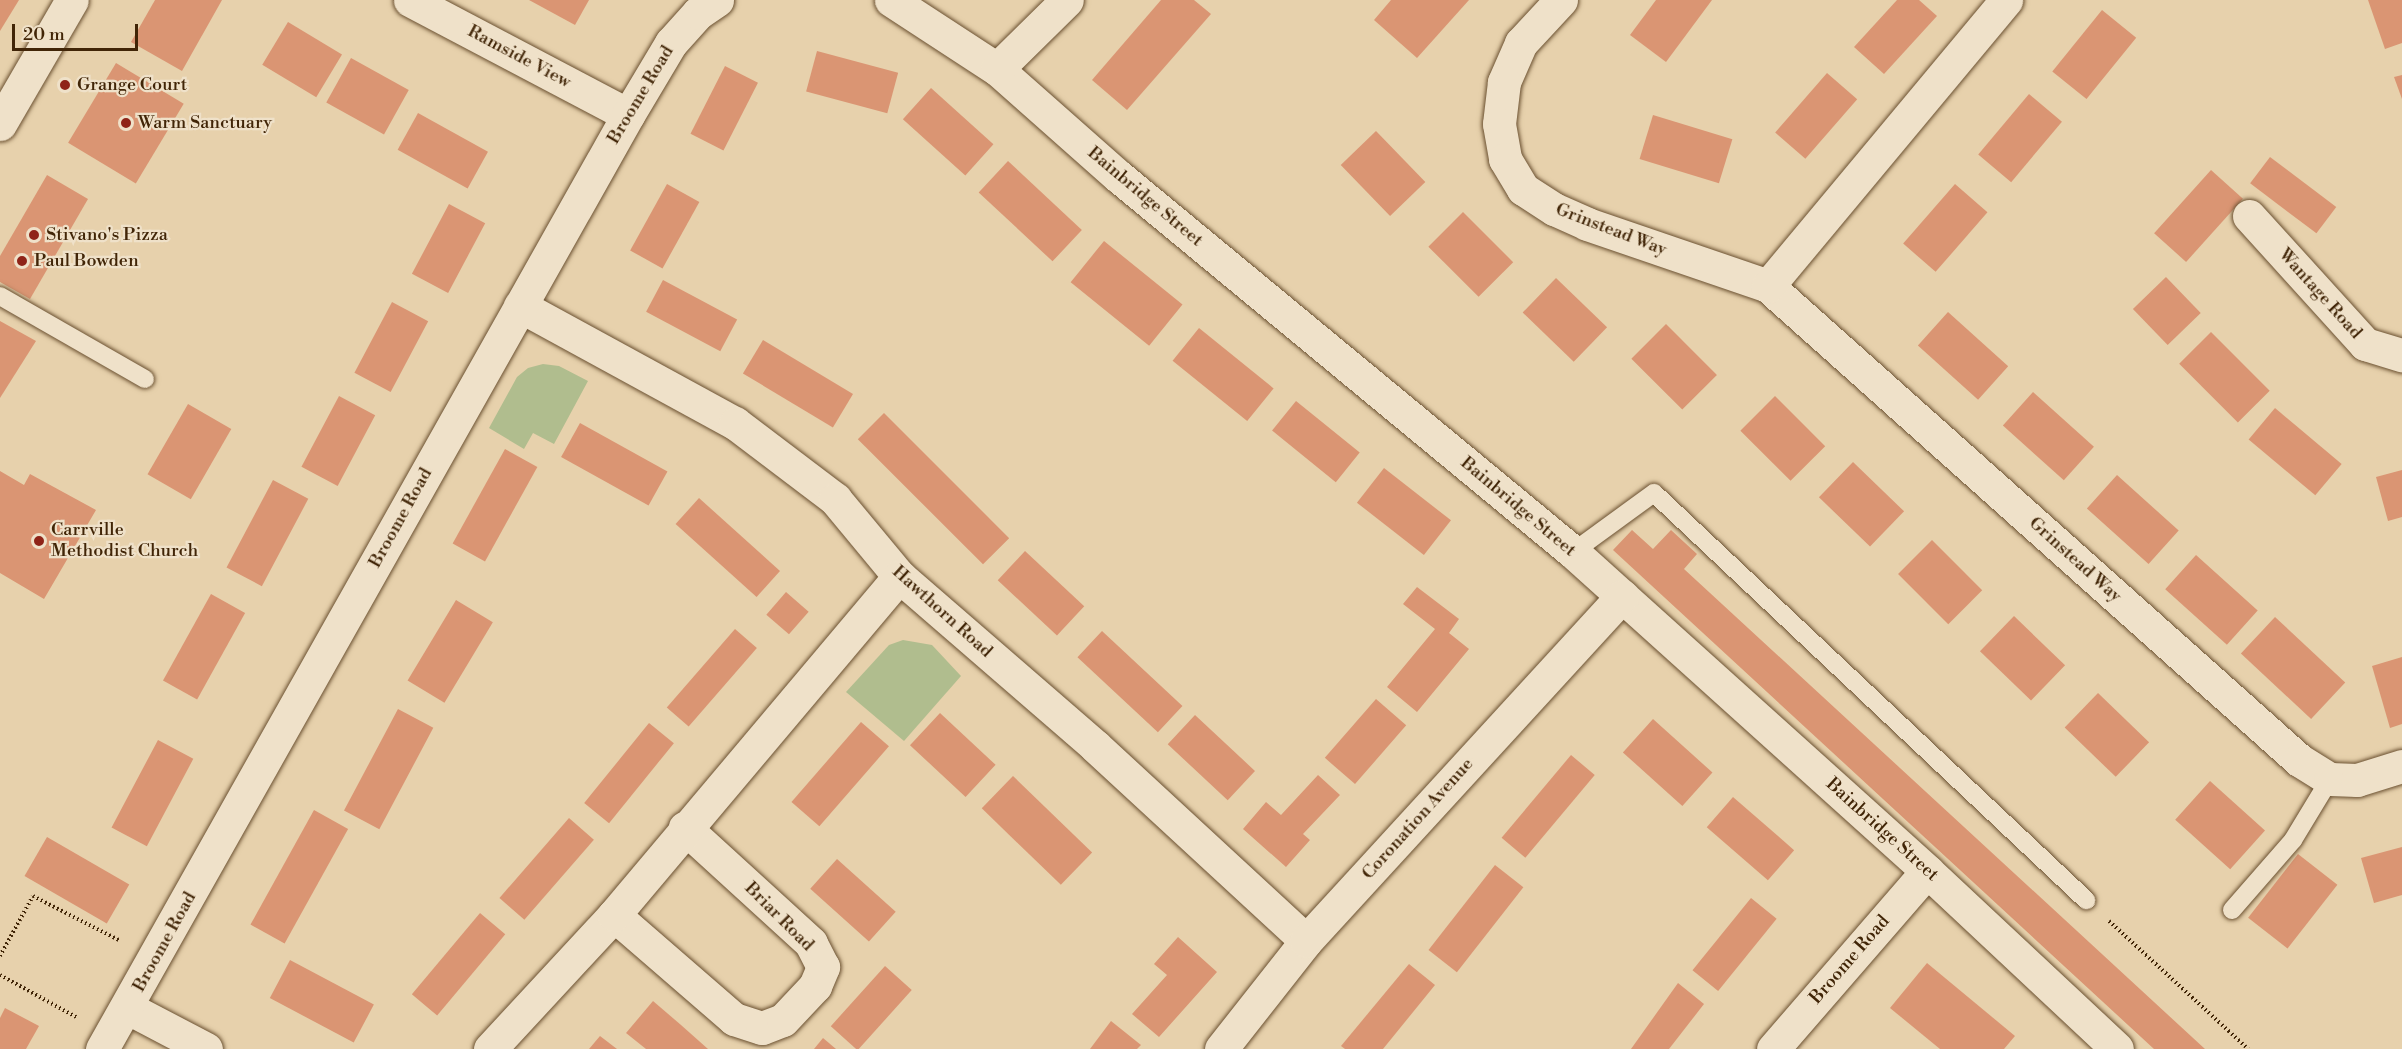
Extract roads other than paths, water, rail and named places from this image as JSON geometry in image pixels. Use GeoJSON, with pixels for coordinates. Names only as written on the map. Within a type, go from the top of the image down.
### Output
{"type":"FeatureCollection","features":[{"type":"Feature","properties":{"kind":"street"},"geometry":{"type":"LineString","coordinates":[[0,124],[72,0]]}},
{"type":"Feature","properties":{"kind":"street","name":"Ramside View"},"geometry":{"type":"LineString","coordinates":[[410,0],[628,115]]}},
{"type":"Feature","properties":{"kind":"street","name":"Broome Road"},"geometry":{"type":"LineString","coordinates":[[106,1042],[128,1008],[628,115],[671,43],[698,13],[717,0]]}},
{"type":"Feature","properties":{"kind":"street","name":"Bainbridge Street"},"geometry":{"type":"LineString","coordinates":[[891,0],[998,69],[1118,176],[1573,552],[1927,871],[2117,1049]]}},
{"type":"Feature","properties":{"kind":"street"},"geometry":{"type":"LineString","coordinates":[[998,69],[1067,0]]}},
{"type":"Feature","properties":{"kind":"street","name":"Grinstead Way"},"geometry":{"type":"LineString","coordinates":[[1561,0],[1521,43],[1504,82],[1499,124],[1505,159],[1523,189],[1554,209],[1587,224],[1768,286],[2299,760],[2330,779]]}},
{"type":"Feature","properties":{"kind":"street"},"geometry":{"type":"LineString","coordinates":[[1768,286],[2006,0]]}},
{"type":"Feature","properties":{"kind":"street","name":"Wantage Road"},"geometry":{"type":"LineString","coordinates":[[2249,216],[2365,345],[2402,355]]}},
{"type":"Feature","properties":{"kind":"street","name":"Hawthorn Road"},"geometry":{"type":"LineString","coordinates":[[520,306],[735,423],[835,499],[899,576],[1095,746],[1306,941]]}},
{"type":"Feature","properties":{"kind":"street"},"geometry":{"type":"LineString","coordinates":[[490,1049],[614,915],[899,576]]}},
{"type":"Feature","properties":{"kind":"street","name":"Coronation Avenue"},"geometry":{"type":"LineString","coordinates":[[1221,1049],[1306,941],[1622,596]]}},
{"type":"Feature","properties":{"kind":"street"},"geometry":{"type":"LineString","coordinates":[[2330,779],[2357,780],[2402,766]]}},
{"type":"Feature","properties":{"kind":"street","name":"Briar Road"},"geometry":{"type":"LineString","coordinates":[[614,915],[734,1019],[762,1028],[783,1020],[815,986],[823,967],[811,943],[685,828]]}},
{"type":"Feature","properties":{"kind":"street","name":"Broome Road"},"geometry":{"type":"LineString","coordinates":[[1773,1049],[1927,871]]}},
{"type":"Feature","properties":{"kind":"street"},"geometry":{"type":"LineString","coordinates":[[128,1008],[206,1049]]}},
{"type":"Feature","properties":{"kind":"lane"},"geometry":{"type":"LineString","coordinates":[[0,296],[145,379]]}},
{"type":"Feature","properties":{"kind":"lane"},"geometry":{"type":"LineString","coordinates":[[1573,552],[1654,493],[2086,900]]}},
{"type":"Feature","properties":{"kind":"lane"},"geometry":{"type":"LineString","coordinates":[[2232,910],[2293,840],[2330,779]]}},
{"type":"Feature","properties":{"kind":"place","name":"Grange Court"},"geometry":{"type":"Point","coordinates":[65,85]}},
{"type":"Feature","properties":{"kind":"place","name":"Warm Sanctuary"},"geometry":{"type":"Point","coordinates":[126,123]}},
{"type":"Feature","properties":{"kind":"place","name":"Stivano's Pizza"},"geometry":{"type":"Point","coordinates":[34,235]}},
{"type":"Feature","properties":{"kind":"place","name":"Paul Bowden"},"geometry":{"type":"Point","coordinates":[22,261]}},
{"type":"Feature","properties":{"kind":"place","name":"Carrville Methodist Church"},"geometry":{"type":"Point","coordinates":[39,541]}}]}
